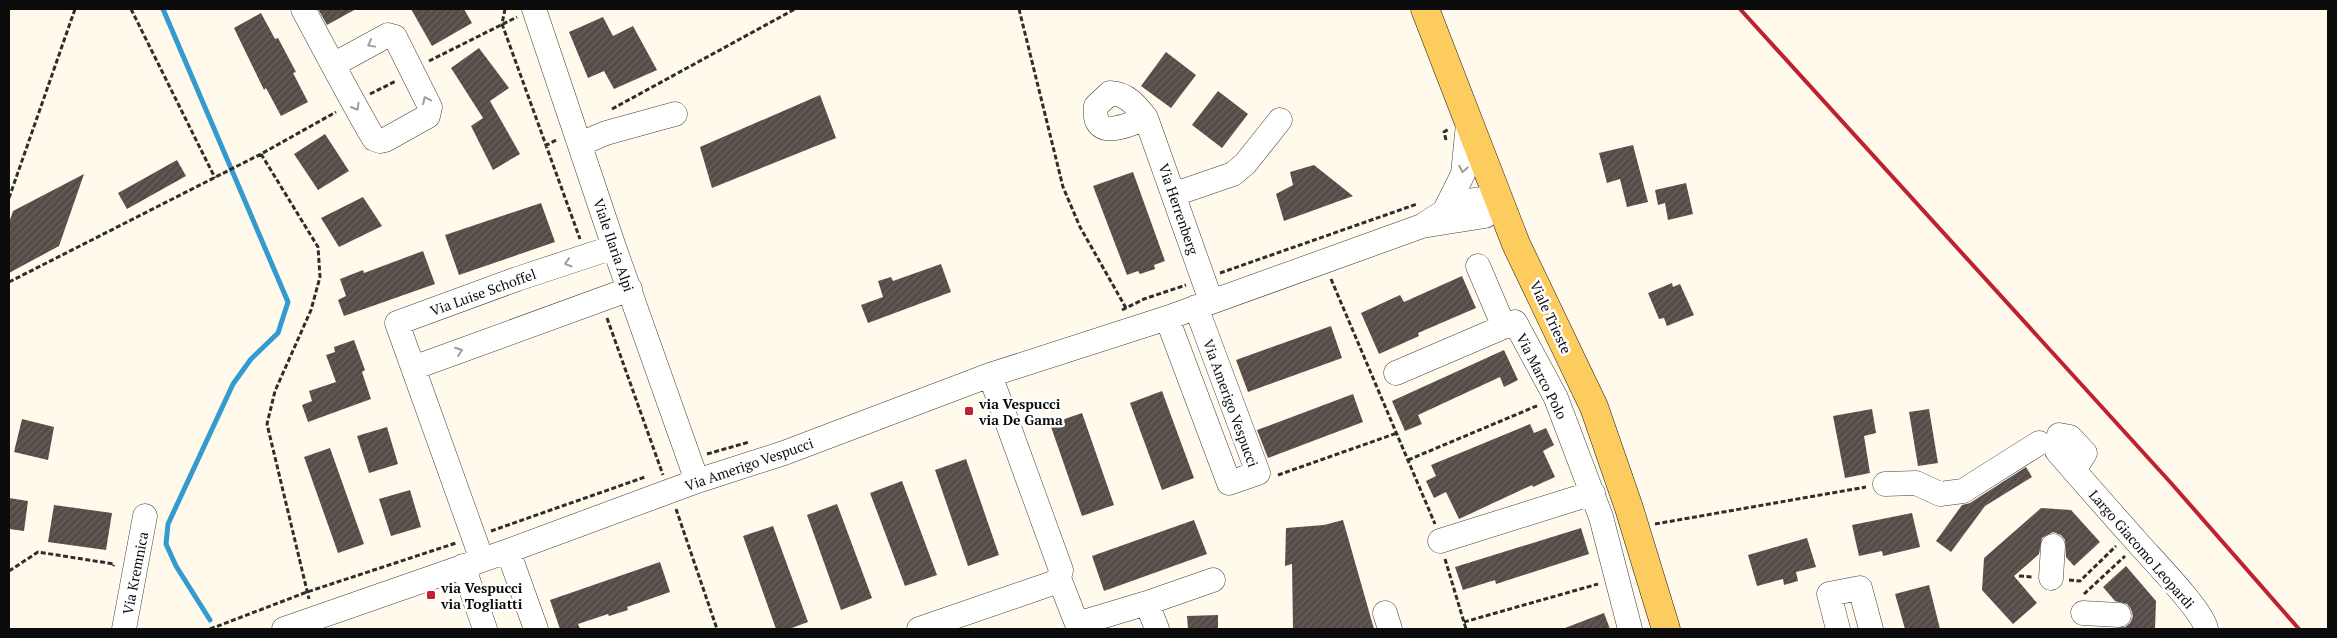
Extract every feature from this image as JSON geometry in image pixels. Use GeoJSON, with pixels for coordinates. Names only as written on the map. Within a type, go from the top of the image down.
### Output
{"type":"FeatureCollection","features":[{"type":"Feature","properties":{"kind":"main road","name":"Viale Trieste"},"geometry":{"type":"LineString","coordinates":[[1425,9],[1467,122],[1516,244],[1594,407],[1635,528],[1666,629]]}},
{"type":"Feature","properties":{"kind":"street"},"geometry":{"type":"LineString","coordinates":[[303,9],[332,65],[374,139],[385,140],[428,116],[430,111],[395,37],[388,35],[332,65]]}},
{"type":"Feature","properties":{"kind":"street","name":"Viale Ilaria Alpi"},"geometry":{"type":"LineString","coordinates":[[534,9],[614,247],[693,471]]}},
{"type":"Feature","properties":{"kind":"street"},"geometry":{"type":"LineString","coordinates":[[580,144],[606,132],[675,114]]}},
{"type":"Feature","properties":{"kind":"street","name":"Via Herrenberg"},"geometry":{"type":"LineString","coordinates":[[1146,118],[1175,194],[1203,278],[1204,304]]}},
{"type":"Feature","properties":{"kind":"street"},"geometry":{"type":"LineString","coordinates":[[1175,194],[1233,174],[1245,164],[1280,120]]}},
{"type":"Feature","properties":{"kind":"street"},"geometry":{"type":"LineString","coordinates":[[1467,122],[1463,174],[1455,215],[1495,232],[1516,244]]}},
{"type":"Feature","properties":{"kind":"street","name":"Via Amerigo Vespucci"},"geometry":{"type":"LineString","coordinates":[[284,629],[508,551],[693,471],[784,453],[990,375],[1167,318],[1422,226],[1455,215],[1486,216],[1500,203]]}},
{"type":"Feature","properties":{"kind":"street","name":"Via Luise Schoffel"},"geometry":{"type":"LineString","coordinates":[[473,563],[472,538],[397,323],[517,279],[614,247]]}},
{"type":"Feature","properties":{"kind":"street"},"geometry":{"type":"LineString","coordinates":[[1478,266],[1504,327]]}},
{"type":"Feature","properties":{"kind":"street"},"geometry":{"type":"LineString","coordinates":[[413,368],[630,289]]}},
{"type":"Feature","properties":{"kind":"street","name":"Via Amerigo Vespucci"},"geometry":{"type":"LineString","coordinates":[[1167,318],[1229,483],[1258,473],[1204,304]]}},
{"type":"Feature","properties":{"kind":"street","name":"Via Marco Polo"},"geometry":{"type":"LineString","coordinates":[[1396,373],[1515,322],[1556,398],[1602,517],[1630,629]]}},
{"type":"Feature","properties":{"kind":"street"},"geometry":{"type":"LineString","coordinates":[[919,629],[964,622],[1053,583],[1059,578],[1062,570],[990,375]]}},
{"type":"Feature","properties":{"kind":"street"},"geometry":{"type":"LineString","coordinates":[[1885,484],[1916,482],[1940,494],[1962,491],[2039,443]]}},
{"type":"Feature","properties":{"kind":"street","name":"Largo Giacomo Leopardi"},"geometry":{"type":"LineString","coordinates":[[2074,470],[2194,608],[2206,623],[2206,629]]}},
{"type":"Feature","properties":{"kind":"street"},"geometry":{"type":"LineString","coordinates":[[1440,541],[1592,493]]}},
{"type":"Feature","properties":{"kind":"street","name":"Via Kremnica"},"geometry":{"type":"LineString","coordinates":[[124,629],[145,516]]}},
{"type":"Feature","properties":{"kind":"street"},"geometry":{"type":"LineString","coordinates":[[2051,578],[2053,546]]}},
{"type":"Feature","properties":{"kind":"street"},"geometry":{"type":"LineString","coordinates":[[508,551],[536,629]]}},
{"type":"Feature","properties":{"kind":"street"},"geometry":{"type":"LineString","coordinates":[[473,563],[485,629]]}},
{"type":"Feature","properties":{"kind":"street"},"geometry":{"type":"LineString","coordinates":[[1059,578],[1077,624],[1147,603],[1213,580]]}},
{"type":"Feature","properties":{"kind":"street"},"geometry":{"type":"LineString","coordinates":[[1838,629],[1829,594],[1860,588],[1871,629]]}},
{"type":"Feature","properties":{"kind":"street"},"geometry":{"type":"LineString","coordinates":[[1147,603],[1157,629]]}},
{"type":"Feature","properties":{"kind":"street"},"geometry":{"type":"LineString","coordinates":[[2083,613],[2119,615]]}},
{"type":"Feature","properties":{"kind":"path"},"geometry":{"type":"LineString","coordinates":[[9,198],[75,9]]}},
{"type":"Feature","properties":{"kind":"path"},"geometry":{"type":"LineString","coordinates":[[130,9],[215,178]]}},
{"type":"Feature","properties":{"kind":"path"},"geometry":{"type":"LineString","coordinates":[[9,282],[242,164],[353,102],[412,73],[429,61],[534,9]]}},
{"type":"Feature","properties":{"kind":"path"},"geometry":{"type":"LineString","coordinates":[[608,111],[795,9]]}},
{"type":"Feature","properties":{"kind":"path"},"geometry":{"type":"LineString","coordinates":[[1019,9],[1063,187],[1080,227],[1126,308]]}},
{"type":"Feature","properties":{"kind":"path"},"geometry":{"type":"LineString","coordinates":[[1448,146],[1444,132],[1467,122]]}},
{"type":"Feature","properties":{"kind":"path"},"geometry":{"type":"LineString","coordinates":[[261,154],[318,247],[320,277],[311,310],[275,390],[267,424],[314,619]]}},
{"type":"Feature","properties":{"kind":"path"},"geometry":{"type":"LineString","coordinates":[[1119,312],[1144,299],[1415,205],[1424,200]]}},
{"type":"Feature","properties":{"kind":"path"},"geometry":{"type":"LineString","coordinates":[[1324,262],[1397,432],[1440,541],[1466,629]]}},
{"type":"Feature","properties":{"kind":"path"},"geometry":{"type":"LineString","coordinates":[[1408,460],[1556,398]]}},
{"type":"Feature","properties":{"kind":"path"},"geometry":{"type":"LineString","coordinates":[[1272,477],[1397,432]]}},
{"type":"Feature","properties":{"kind":"path"},"geometry":{"type":"LineString","coordinates":[[210,629],[307,592],[472,538],[693,471],[751,441]]}},
{"type":"Feature","properties":{"kind":"path"},"geometry":{"type":"LineString","coordinates":[[1635,528],[1885,484]]}},
{"type":"Feature","properties":{"kind":"path"},"geometry":{"type":"LineString","coordinates":[[2019,576],[2080,581],[2133,538]]}},
{"type":"Feature","properties":{"kind":"path"},"geometry":{"type":"LineString","coordinates":[[2083,613],[2083,594],[2133,538]]}},
{"type":"Feature","properties":{"kind":"path"},"geometry":{"type":"LineString","coordinates":[[9,571],[38,552],[114,564],[112,573]]}},
{"type":"Feature","properties":{"kind":"path"},"geometry":{"type":"LineString","coordinates":[[1464,622],[1617,578]]}},
{"type":"Feature","properties":{"kind":"building"},"geometry":{"type":"Polygon","coordinates":[[[318,9],[356,9],[327,25],[318,9]]]}},
{"type":"Feature","properties":{"kind":"building"},"geometry":{"type":"Polygon","coordinates":[[[411,9],[464,9],[472,23],[432,46],[411,9]]]}},
{"type":"Feature","properties":{"kind":"building"},"geometry":{"type":"Polygon","coordinates":[[[261,13],[275,39],[278,38],[296,72],[293,73],[308,102],[281,116],[266,88],[264,90],[234,28],[261,13]]]}},
{"type":"Feature","properties":{"kind":"building"},"geometry":{"type":"Polygon","coordinates":[[[603,17],[613,36],[633,26],[657,70],[614,89],[604,71],[588,78],[569,32],[603,17]]]}},
{"type":"Feature","properties":{"kind":"building"},"geometry":{"type":"Polygon","coordinates":[[[479,48],[509,88],[490,101],[520,154],[493,170],[471,126],[483,118],[451,68],[479,48]]]}},
{"type":"Feature","properties":{"kind":"building"},"geometry":{"type":"Polygon","coordinates":[[[1166,52],[1196,75],[1171,108],[1141,86],[1166,52]]]}},
{"type":"Feature","properties":{"kind":"building"},"geometry":{"type":"Polygon","coordinates":[[[1218,91],[1248,114],[1222,148],[1192,125],[1218,91]]]}},
{"type":"Feature","properties":{"kind":"building"},"geometry":{"type":"Polygon","coordinates":[[[820,95],[836,138],[712,188],[700,147],[820,95]]]}},
{"type":"Feature","properties":{"kind":"building"},"geometry":{"type":"Polygon","coordinates":[[[325,134],[349,171],[318,190],[294,154],[325,134]]]}},
{"type":"Feature","properties":{"kind":"building"},"geometry":{"type":"Polygon","coordinates":[[[1633,145],[1648,202],[1627,207],[1620,179],[1607,183],[1599,153],[1633,145]]]}},
{"type":"Feature","properties":{"kind":"building"},"geometry":{"type":"Polygon","coordinates":[[[177,160],[186,176],[127,209],[118,193],[177,160]]]}},
{"type":"Feature","properties":{"kind":"building"},"geometry":{"type":"Polygon","coordinates":[[[1314,165],[1353,196],[1284,221],[1276,194],[1293,185],[1290,172],[1314,165]]]}},
{"type":"Feature","properties":{"kind":"building"},"geometry":{"type":"Polygon","coordinates":[[[1133,172],[1165,261],[1154,265],[1155,269],[1140,274],[1138,271],[1127,275],[1093,186],[1133,172]]]}},
{"type":"Feature","properties":{"kind":"building"},"geometry":{"type":"Polygon","coordinates":[[[84,174],[59,246],[9,273],[9,223],[13,211],[84,174]]]}},
{"type":"Feature","properties":{"kind":"building"},"geometry":{"type":"Polygon","coordinates":[[[1686,183],[1693,214],[1668,220],[1665,203],[1658,205],[1655,190],[1686,183]]]}},
{"type":"Feature","properties":{"kind":"building"},"geometry":{"type":"Polygon","coordinates":[[[363,197],[382,226],[339,247],[321,218],[363,197]]]}},
{"type":"Feature","properties":{"kind":"building"},"geometry":{"type":"Polygon","coordinates":[[[541,203],[555,242],[459,275],[445,235],[541,203]]]}},
{"type":"Feature","properties":{"kind":"building"},"geometry":{"type":"Polygon","coordinates":[[[423,251],[435,284],[344,316],[338,300],[346,296],[340,279],[363,270],[364,273],[423,251]]]}},
{"type":"Feature","properties":{"kind":"building"},"geometry":{"type":"Polygon","coordinates":[[[941,264],[951,292],[868,323],[861,305],[883,297],[878,281],[891,277],[893,281],[941,264]]]}},
{"type":"Feature","properties":{"kind":"building"},"geometry":{"type":"Polygon","coordinates":[[[1462,276],[1476,308],[1418,333],[1419,336],[1379,354],[1361,313],[1400,295],[1404,302],[1462,276]]]}},
{"type":"Feature","properties":{"kind":"building"},"geometry":{"type":"Polygon","coordinates":[[[1672,283],[1673,287],[1680,284],[1694,315],[1667,326],[1664,318],[1659,319],[1648,293],[1672,283]]]}},
{"type":"Feature","properties":{"kind":"building"},"geometry":{"type":"Polygon","coordinates":[[[1331,326],[1342,358],[1248,392],[1236,360],[1331,326]]]}},
{"type":"Feature","properties":{"kind":"building"},"geometry":{"type":"Polygon","coordinates":[[[354,340],[365,370],[362,372],[371,399],[308,422],[302,405],[312,401],[309,391],[336,382],[326,355],[335,352],[334,347],[354,340]]]}},
{"type":"Feature","properties":{"kind":"building"},"geometry":{"type":"Polygon","coordinates":[[[1504,350],[1518,380],[1504,387],[1500,377],[1418,415],[1422,424],[1405,431],[1392,401],[1504,350]]]}},
{"type":"Feature","properties":{"kind":"building"},"geometry":{"type":"Polygon","coordinates":[[[1162,391],[1194,478],[1162,490],[1130,403],[1162,391]]]}},
{"type":"Feature","properties":{"kind":"building"},"geometry":{"type":"Polygon","coordinates":[[[1353,394],[1363,422],[1268,458],[1257,430],[1353,394]]]}},
{"type":"Feature","properties":{"kind":"building"},"geometry":{"type":"Polygon","coordinates":[[[1872,409],[1876,433],[1864,436],[1870,473],[1845,478],[1833,416],[1872,409]]]}},
{"type":"Feature","properties":{"kind":"building"},"geometry":{"type":"Polygon","coordinates":[[[1929,409],[1938,463],[1918,466],[1909,412],[1929,409]]]}},
{"type":"Feature","properties":{"kind":"building"},"geometry":{"type":"Polygon","coordinates":[[[1082,413],[1114,505],[1082,516],[1050,424],[1082,413]]]}},
{"type":"Feature","properties":{"kind":"building"},"geometry":{"type":"Polygon","coordinates":[[[22,419],[54,427],[48,460],[14,452],[22,419]]]}},
{"type":"Feature","properties":{"kind":"building"},"geometry":{"type":"Polygon","coordinates":[[[1530,424],[1534,433],[1546,428],[1554,445],[1543,451],[1555,477],[1533,487],[1532,485],[1459,519],[1446,492],[1434,498],[1426,481],[1436,476],[1431,465],[1530,424]]]}},
{"type":"Feature","properties":{"kind":"building"},"geometry":{"type":"Polygon","coordinates":[[[387,427],[398,464],[369,473],[357,436],[387,427]]]}},
{"type":"Feature","properties":{"kind":"building"},"geometry":{"type":"Polygon","coordinates":[[[330,448],[364,544],[338,553],[304,457],[330,448]]]}},
{"type":"Feature","properties":{"kind":"building"},"geometry":{"type":"Polygon","coordinates":[[[966,459],[999,555],[968,566],[935,470],[966,459]]]}},
{"type":"Feature","properties":{"kind":"building"},"geometry":{"type":"Polygon","coordinates":[[[2026,467],[2032,477],[1985,506],[1951,552],[1936,541],[1962,505],[1970,503],[2026,467]]]}},
{"type":"Feature","properties":{"kind":"building"},"geometry":{"type":"Polygon","coordinates":[[[902,481],[937,575],[905,586],[870,493],[902,481]]]}},
{"type":"Feature","properties":{"kind":"building"},"geometry":{"type":"Polygon","coordinates":[[[410,490],[421,527],[391,536],[379,499],[410,490]]]}},
{"type":"Feature","properties":{"kind":"building"},"geometry":{"type":"Polygon","coordinates":[[[9,498],[28,501],[24,531],[9,529],[9,498]]]}},
{"type":"Feature","properties":{"kind":"building"},"geometry":{"type":"Polygon","coordinates":[[[837,504],[872,598],[841,610],[807,515],[837,504]]]}},
{"type":"Feature","properties":{"kind":"building"},"geometry":{"type":"Polygon","coordinates":[[[54,505],[112,513],[106,550],[48,542],[54,505]]]}},
{"type":"Feature","properties":{"kind":"building"},"geometry":{"type":"Polygon","coordinates":[[[2041,508],[2071,510],[2100,542],[2074,566],[2066,557],[2065,540],[2061,535],[2053,532],[2042,538],[2039,554],[2014,576],[2037,603],[2013,624],[1982,590],[1984,558],[2041,508]]]}},
{"type":"Feature","properties":{"kind":"building"},"geometry":{"type":"Polygon","coordinates":[[[1912,513],[1920,547],[1883,556],[1882,551],[1859,556],[1852,525],[1912,513]]]}},
{"type":"Feature","properties":{"kind":"building"},"geometry":{"type":"Polygon","coordinates":[[[1194,520],[1207,554],[1104,591],[1092,556],[1194,520]]]}},
{"type":"Feature","properties":{"kind":"building"},"geometry":{"type":"Polygon","coordinates":[[[1343,520],[1374,629],[1293,629],[1292,564],[1285,566],[1286,528],[1324,525],[1343,520]]]}},
{"type":"Feature","properties":{"kind":"building"},"geometry":{"type":"Polygon","coordinates":[[[773,526],[808,622],[789,629],[776,629],[743,536],[773,526]]]}},
{"type":"Feature","properties":{"kind":"building"},"geometry":{"type":"Polygon","coordinates":[[[1581,528],[1589,554],[1496,584],[1495,580],[1463,590],[1455,567],[1581,528]]]}},
{"type":"Feature","properties":{"kind":"building"},"geometry":{"type":"Polygon","coordinates":[[[1807,538],[1816,567],[1796,572],[1798,581],[1784,585],[1783,579],[1757,586],[1748,555],[1807,538]]]}},
{"type":"Feature","properties":{"kind":"building"},"geometry":{"type":"Polygon","coordinates":[[[660,562],[670,592],[627,607],[628,610],[609,616],[608,614],[578,624],[580,629],[560,629],[550,600],[660,562]]]}},
{"type":"Feature","properties":{"kind":"building"},"geometry":{"type":"Polygon","coordinates":[[[2126,566],[2156,601],[2155,629],[2106,629],[2125,627],[2130,623],[2133,616],[2127,604],[2115,601],[2103,587],[2126,566]]]}},
{"type":"Feature","properties":{"kind":"building"},"geometry":{"type":"Polygon","coordinates":[[[1929,585],[1940,629],[1905,629],[1895,594],[1929,585]]]}},
{"type":"Feature","properties":{"kind":"building"},"geometry":{"type":"Polygon","coordinates":[[[1604,613],[1610,629],[1565,629],[1565,628],[1604,613]]]}},
{"type":"Feature","properties":{"kind":"building"},"geometry":{"type":"Polygon","coordinates":[[[1218,615],[1218,629],[1188,629],[1187,616],[1218,615]]]}},
{"type":"Feature","properties":{"kind":"waterway"},"geometry":{"type":"LineString","coordinates":[[163,9],[288,302],[278,333],[251,359],[233,384],[168,524],[166,544],[176,566],[210,620]]}},
{"type":"Feature","properties":{"kind":"railway"},"geometry":{"type":"LineString","coordinates":[[1740,9],[2171,483],[2299,629]]}},
{"type":"Feature","properties":{"kind":"place","name":"via Vespucci via De Gama"},"geometry":{"type":"Point","coordinates":[969,411]}},
{"type":"Feature","properties":{"kind":"place","name":"via Vespucci via Togliatti"},"geometry":{"type":"Point","coordinates":[431,595]}}]}
